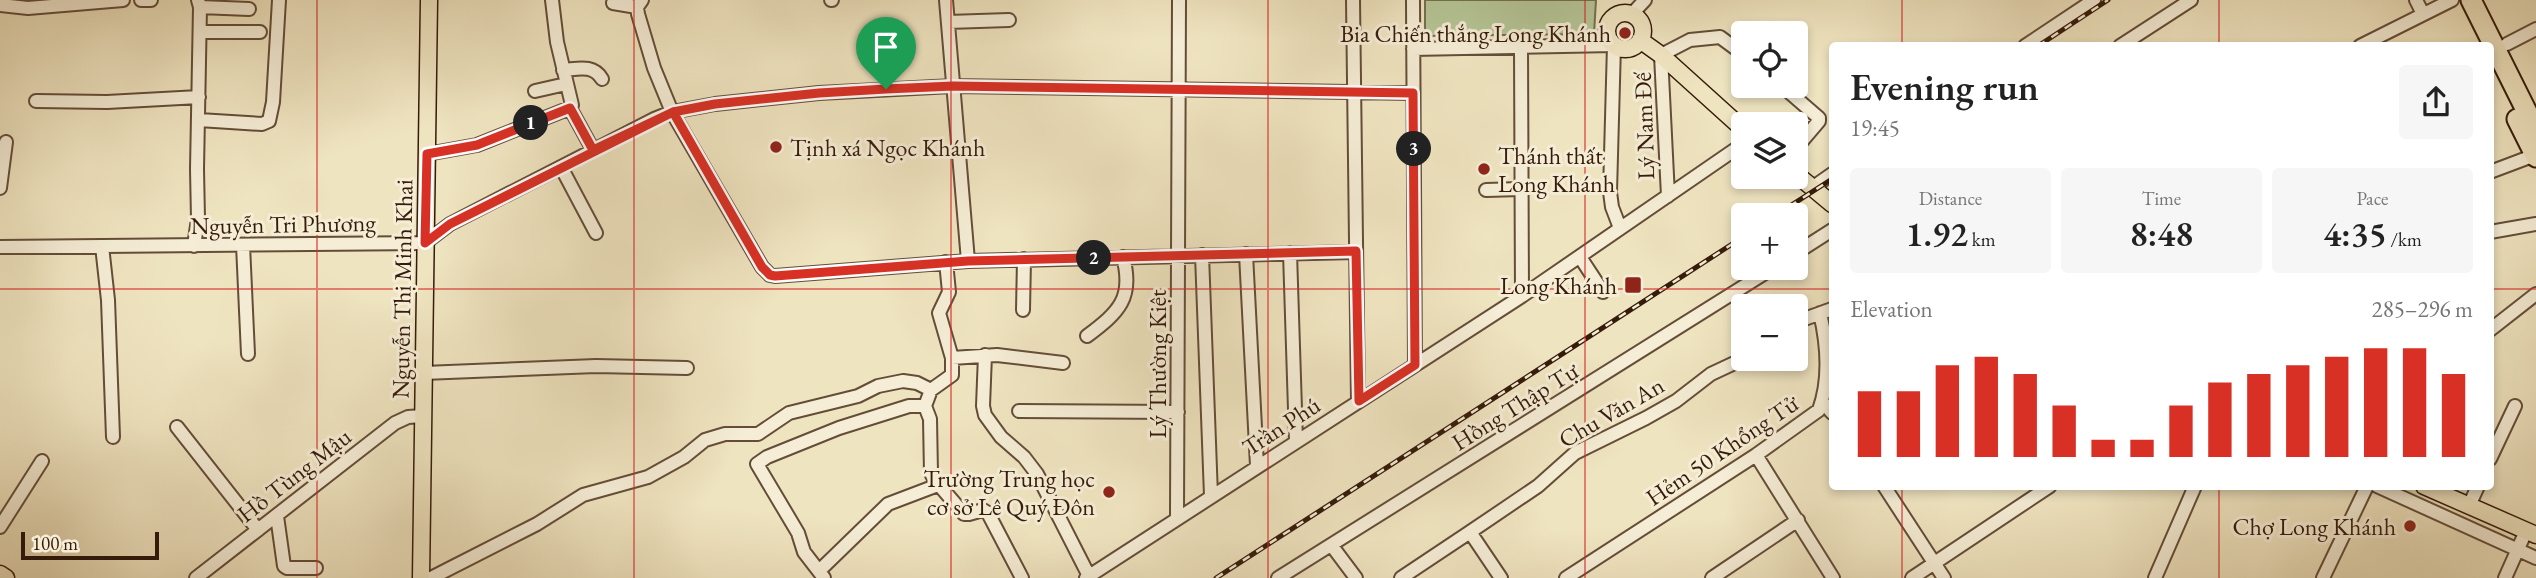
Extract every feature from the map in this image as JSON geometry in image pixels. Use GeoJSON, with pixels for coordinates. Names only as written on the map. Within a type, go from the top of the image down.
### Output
{"type":"FeatureCollection","features":[{"type":"Feature","properties":{"kind":"highway"},"geometry":{"type":"LineString","coordinates":[[2458,0],[2479,42]]}},
{"type":"Feature","properties":{"kind":"highway"},"geometry":{"type":"LineString","coordinates":[[2471,0],[2492,42]]}},
{"type":"Feature","properties":{"kind":"highway"},"geometry":{"type":"LineString","coordinates":[[2485,0],[2536,102]]}},
{"type":"Feature","properties":{"kind":"highway"},"geometry":{"type":"LineString","coordinates":[[2494,46],[2536,130]]}},
{"type":"Feature","properties":{"kind":"highway"},"geometry":{"type":"LineString","coordinates":[[2494,72],[2535,156]]}},
{"type":"Feature","properties":{"kind":"main road","name":"Nguyễn Thị Minh Khai"},"geometry":{"type":"LineString","coordinates":[[421,578],[429,0]]}},
{"type":"Feature","properties":{"kind":"main road"},"geometry":{"type":"LineString","coordinates":[[1624,10],[1641,24],[1640,40],[1629,48],[1614,45],[1609,40],[1608,29],[1613,19],[1624,10]]}},
{"type":"Feature","properties":{"kind":"main road"},"geometry":{"type":"LineString","coordinates":[[1640,40],[1661,55],[1731,118]]}},
{"type":"Feature","properties":{"kind":"main road"},"geometry":{"type":"LineString","coordinates":[[1808,184],[1829,202]]}},
{"type":"Feature","properties":{"kind":"main road"},"geometry":{"type":"LineString","coordinates":[[2433,490],[2531,533]]}},
{"type":"Feature","properties":{"kind":"main road"},"geometry":{"type":"LineString","coordinates":[[0,574],[6,578]]}},
{"type":"Feature","properties":{"kind":"street"},"geometry":{"type":"LineString","coordinates":[[0,5],[29,8],[123,0]]}},
{"type":"Feature","properties":{"kind":"street"},"geometry":{"type":"LineString","coordinates":[[141,0],[151,0]]}},
{"type":"Feature","properties":{"kind":"street"},"geometry":{"type":"LineString","coordinates":[[200,120],[261,124],[269,121],[273,102],[279,0]]}},
{"type":"Feature","properties":{"kind":"street"},"geometry":{"type":"LineString","coordinates":[[552,0],[556,42],[572,105],[570,108],[593,150]]}},
{"type":"Feature","properties":{"kind":"street"},"geometry":{"type":"LineString","coordinates":[[946,0],[968,261]]}},
{"type":"Feature","properties":{"kind":"street","name":"Lý Thường Kiệt"},"geometry":{"type":"LineString","coordinates":[[1177,518],[1180,0]]}},
{"type":"Feature","properties":{"kind":"street"},"geometry":{"type":"LineString","coordinates":[[1353,0],[1359,401]]}},
{"type":"Feature","properties":{"kind":"street"},"geometry":{"type":"LineString","coordinates":[[1413,0],[1415,365]]}},
{"type":"Feature","properties":{"kind":"street"},"geometry":{"type":"LineString","coordinates":[[1624,10],[1645,0]]}},
{"type":"Feature","properties":{"kind":"street"},"geometry":{"type":"LineString","coordinates":[[2031,42],[2094,0]]}},
{"type":"Feature","properties":{"kind":"street"},"geometry":{"type":"LineString","coordinates":[[2126,42],[2191,0]]}},
{"type":"Feature","properties":{"kind":"street"},"geometry":{"type":"LineString","coordinates":[[2416,0],[2423,14]]}},
{"type":"Feature","properties":{"kind":"street"},"geometry":{"type":"LineString","coordinates":[[2368,42],[2452,0]]}},
{"type":"Feature","properties":{"kind":"street"},"geometry":{"type":"LineString","coordinates":[[194,246],[198,219],[199,3],[249,9]]}},
{"type":"Feature","properties":{"kind":"street"},"geometry":{"type":"LineString","coordinates":[[613,3],[639,4],[654,68],[673,112],[762,267],[770,275],[968,261],[1356,251]]}},
{"type":"Feature","properties":{"kind":"street"},"geometry":{"type":"LineString","coordinates":[[948,22],[1009,20]]}},
{"type":"Feature","properties":{"kind":"street"},"geometry":{"type":"LineString","coordinates":[[2507,44],[2536,29]]}},
{"type":"Feature","properties":{"kind":"street"},"geometry":{"type":"LineString","coordinates":[[200,32],[260,32]]}},
{"type":"Feature","properties":{"kind":"street"},"geometry":{"type":"LineString","coordinates":[[1661,55],[1690,40],[1720,37],[1731,45]]}},
{"type":"Feature","properties":{"kind":"street"},"geometry":{"type":"LineString","coordinates":[[1413,49],[1614,45],[1610,192],[1620,228]]}},
{"type":"Feature","properties":{"kind":"street"},"geometry":{"type":"LineString","coordinates":[[1521,47],[1521,296]]}},
{"type":"Feature","properties":{"kind":"street","name":"Lý Nam Đế"},"geometry":{"type":"LineString","coordinates":[[1661,55],[1668,196]]}},
{"type":"Feature","properties":{"kind":"street"},"geometry":{"type":"LineString","coordinates":[[563,70],[590,68],[596,71],[601,79]]}},
{"type":"Feature","properties":{"kind":"street"},"geometry":{"type":"LineString","coordinates":[[535,91],[566,83]]}},
{"type":"Feature","properties":{"kind":"street"},"geometry":{"type":"LineString","coordinates":[[425,243],[450,224],[593,150],[673,112],[715,104],[819,93],[953,86],[1413,93]]}},
{"type":"Feature","properties":{"kind":"street"},"geometry":{"type":"LineString","coordinates":[[37,101],[127,102],[200,97]]}},
{"type":"Feature","properties":{"kind":"street"},"geometry":{"type":"LineString","coordinates":[[1796,98],[1819,117],[1819,121],[1808,134]]}},
{"type":"Feature","properties":{"kind":"street"},"geometry":{"type":"LineString","coordinates":[[427,154],[477,145],[570,108]]}},
{"type":"Feature","properties":{"kind":"street"},"geometry":{"type":"LineString","coordinates":[[0,188],[6,142]]}},
{"type":"Feature","properties":{"kind":"street","name":"Trần Phú"},"geometry":{"type":"LineString","coordinates":[[1087,577],[1521,296],[1731,152]]}},
{"type":"Feature","properties":{"kind":"street"},"geometry":{"type":"LineString","coordinates":[[2494,171],[2535,156]]}},
{"type":"Feature","properties":{"kind":"street"},"geometry":{"type":"LineString","coordinates":[[561,167],[596,233]]}},
{"type":"Feature","properties":{"kind":"street"},"geometry":{"type":"LineString","coordinates":[[1812,188],[1829,176]]}},
{"type":"Feature","properties":{"kind":"street"},"geometry":{"type":"LineString","coordinates":[[1486,190],[1521,189]]}},
{"type":"Feature","properties":{"kind":"street"},"geometry":{"type":"LineString","coordinates":[[2494,231],[2536,224]]}},
{"type":"Feature","properties":{"kind":"street"},"geometry":{"type":"LineString","coordinates":[[1808,245],[1829,232]]}},
{"type":"Feature","properties":{"kind":"street","name":"Nguyễn Tri Phương"},"geometry":{"type":"LineString","coordinates":[[0,247],[425,243]]}},
{"type":"Feature","properties":{"kind":"street"},"geometry":{"type":"LineString","coordinates":[[243,245],[248,354]]}},
{"type":"Feature","properties":{"kind":"street"},"geometry":{"type":"LineString","coordinates":[[102,246],[108,300],[113,437]]}},
{"type":"Feature","properties":{"kind":"street"},"geometry":{"type":"LineString","coordinates":[[1290,253],[1296,441]]}},
{"type":"Feature","properties":{"kind":"street"},"geometry":{"type":"LineString","coordinates":[[1246,254],[1257,466]]}},
{"type":"Feature","properties":{"kind":"street"},"geometry":{"type":"LineString","coordinates":[[1202,255],[1211,496]]}},
{"type":"Feature","properties":{"kind":"street"},"geometry":{"type":"LineString","coordinates":[[1087,336],[1112,317],[1124,300],[1128,275],[1123,257]]}},
{"type":"Feature","properties":{"kind":"street"},"geometry":{"type":"LineString","coordinates":[[1580,257],[1603,292]]}},
{"type":"Feature","properties":{"kind":"street"},"geometry":{"type":"LineString","coordinates":[[1023,310],[1024,259]]}},
{"type":"Feature","properties":{"kind":"street"},"geometry":{"type":"LineString","coordinates":[[946,262],[949,292],[939,313],[951,358],[952,375],[931,390],[925,406],[930,419],[931,473],[964,514],[983,510],[988,513],[1022,578]]}},
{"type":"Feature","properties":{"kind":"street","name":"Hồng Thập Tự"},"geometry":{"type":"LineString","coordinates":[[1278,578],[1754,280]]}},
{"type":"Feature","properties":{"kind":"street"},"geometry":{"type":"LineString","coordinates":[[2494,327],[2536,294]]}},
{"type":"Feature","properties":{"kind":"street"},"geometry":{"type":"LineString","coordinates":[[1808,318],[1826,311]]}},
{"type":"Feature","properties":{"kind":"street","name":"Hẻm 50 Khổng Tử"},"geometry":{"type":"LineString","coordinates":[[1566,578],[1814,415],[1822,401],[1826,311]]}},
{"type":"Feature","properties":{"kind":"street"},"geometry":{"type":"LineString","coordinates":[[951,358],[985,355],[1063,363]]}},
{"type":"Feature","properties":{"kind":"street"},"geometry":{"type":"LineString","coordinates":[[985,355],[985,415],[1001,437],[1024,457],[1038,474],[1087,577]]}},
{"type":"Feature","properties":{"kind":"street","name":"Chu Văn An"},"geometry":{"type":"LineString","coordinates":[[1401,578],[1538,486],[1575,453],[1646,418],[1676,401],[1711,374],[1731,365]]}},
{"type":"Feature","properties":{"kind":"street"},"geometry":{"type":"LineString","coordinates":[[424,373],[596,366],[687,368]]}},
{"type":"Feature","properties":{"kind":"street"},"geometry":{"type":"LineString","coordinates":[[430,578],[537,524],[583,495],[648,477],[684,457],[705,440],[724,434],[758,434],[789,413],[858,396],[878,386],[910,381],[931,390]]}},
{"type":"Feature","properties":{"kind":"street"},"geometry":{"type":"LineString","coordinates":[[1822,401],[1829,410]]}},
{"type":"Feature","properties":{"kind":"street"},"geometry":{"type":"LineString","coordinates":[[925,406],[909,406],[839,428],[766,457],[759,461],[758,468],[798,533],[804,552],[822,575],[888,504],[938,485]]}},
{"type":"Feature","properties":{"kind":"street"},"geometry":{"type":"LineString","coordinates":[[2494,451],[2515,406]]}},
{"type":"Feature","properties":{"kind":"street"},"geometry":{"type":"LineString","coordinates":[[1019,411],[1178,412]]}},
{"type":"Feature","properties":{"kind":"street","name":"Hồ Tùng Mậu"},"geometry":{"type":"LineString","coordinates":[[196,578],[395,424],[408,417],[424,416]]}},
{"type":"Feature","properties":{"kind":"street"},"geometry":{"type":"LineString","coordinates":[[177,427],[258,530]]}},
{"type":"Feature","properties":{"kind":"street"},"geometry":{"type":"LineString","coordinates":[[758,434],[766,457]]}},
{"type":"Feature","properties":{"kind":"street"},"geometry":{"type":"LineString","coordinates":[[1756,455],[1833,578]]}},
{"type":"Feature","properties":{"kind":"street"},"geometry":{"type":"LineString","coordinates":[[0,527],[42,461]]}},
{"type":"Feature","properties":{"kind":"street"},"geometry":{"type":"LineString","coordinates":[[1887,490],[1944,578]]}},
{"type":"Feature","properties":{"kind":"street"},"geometry":{"type":"LineString","coordinates":[[1912,578],[2044,490]]}},
{"type":"Feature","properties":{"kind":"street"},"geometry":{"type":"LineString","coordinates":[[2155,578],[2193,490]]}},
{"type":"Feature","properties":{"kind":"street"},"geometry":{"type":"LineString","coordinates":[[2323,578],[2365,490]]}},
{"type":"Feature","properties":{"kind":"street"},"geometry":{"type":"LineString","coordinates":[[2386,490],[2536,558]]}},
{"type":"Feature","properties":{"kind":"street"},"geometry":{"type":"LineString","coordinates":[[2469,506],[2476,490]]}},
{"type":"Feature","properties":{"kind":"street"},"geometry":{"type":"LineString","coordinates":[[277,516],[284,566],[316,568]]}},
{"type":"Feature","properties":{"kind":"street"},"geometry":{"type":"LineString","coordinates":[[1712,578],[1798,520]]}},
{"type":"Feature","properties":{"kind":"street"},"geometry":{"type":"LineString","coordinates":[[1471,532],[1501,578]]}},
{"type":"Feature","properties":{"kind":"street"},"geometry":{"type":"LineString","coordinates":[[2505,578],[2517,550],[2531,533]]}},
{"type":"Feature","properties":{"kind":"street"},"geometry":{"type":"LineString","coordinates":[[1332,546],[1356,578]]}},
{"type":"Feature","properties":{"kind":"green space"},"geometry":{"type":"Polygon","coordinates":[[[1425,0],[1596,0],[1594,34],[1425,36],[1425,0]]]}},
{"type":"Feature","properties":{"kind":"railway"},"geometry":{"type":"LineString","coordinates":[[2044,42],[2108,0]]}},
{"type":"Feature","properties":{"kind":"railway"},"geometry":{"type":"LineString","coordinates":[[1795,203],[1829,181]]}},
{"type":"Feature","properties":{"kind":"railway"},"geometry":{"type":"LineString","coordinates":[[1216,578],[1731,245]]}},
{"type":"Feature","properties":{"kind":"place","name":"Bia Chiến thắng Long Khánh"},"geometry":{"type":"Point","coordinates":[1625,33]}},
{"type":"Feature","properties":{"kind":"place","name":"Tịnh xá Ngọc Khánh"},"geometry":{"type":"Point","coordinates":[776,147]}},
{"type":"Feature","properties":{"kind":"place","name":"Thánh thất Long Khánh"},"geometry":{"type":"Point","coordinates":[1484,169]}},
{"type":"Feature","properties":{"kind":"place","name":"Long Khánh"},"geometry":{"type":"Point","coordinates":[1633,285]}},
{"type":"Feature","properties":{"kind":"place","name":"Trường Trung học cơ sở Lê Quý Đôn"},"geometry":{"type":"Point","coordinates":[1109,492]}},
{"type":"Feature","properties":{"kind":"place","name":"Chợ Long Khánh"},"geometry":{"type":"Point","coordinates":[2410,526]}},
{"type":"Feature","properties":{"kind":"route"},"geometry":{"type":"LineString","coordinates":[[886,89],[715,104],[673,112],[654,119],[450,224],[425,243],[427,154],[477,145],[570,108],[593,150],[654,119],[673,112],[762,267],[770,275],[968,261],[1356,251],[1359,401],[1415,365],[1413,93],[953,86],[886,89]]}}]}
